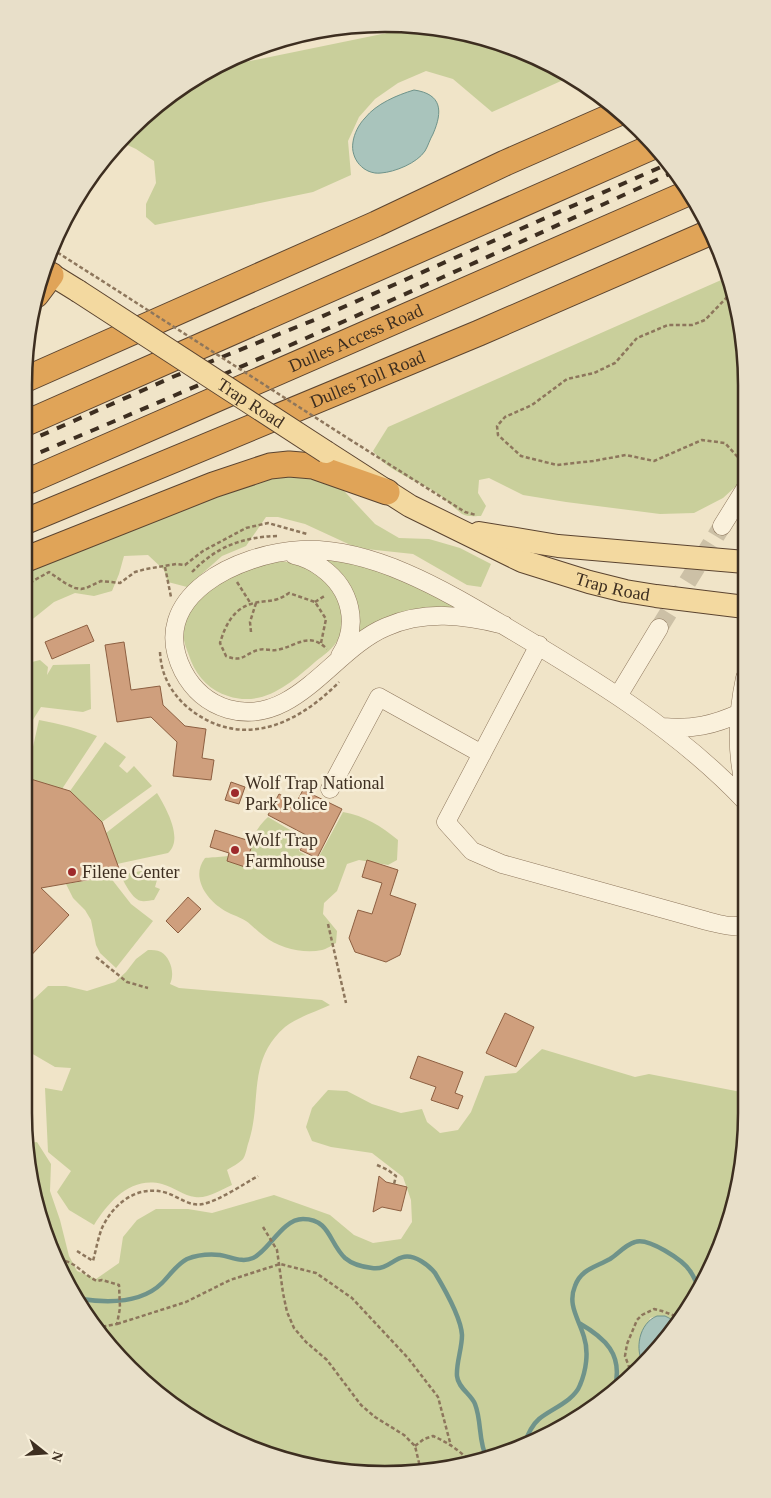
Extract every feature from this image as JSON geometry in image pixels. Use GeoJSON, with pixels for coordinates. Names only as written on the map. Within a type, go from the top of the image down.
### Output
{"type":"FeatureCollection","features":[{"type":"Feature","properties":{"kind":"highway"},"geometry":{"type":"LineString","coordinates":[[32,376],[376,224],[488,171],[613,116]]}},
{"type":"Feature","properties":{"kind":"highway"},"geometry":{"type":"LineString","coordinates":[[32,420],[647,149]]}},
{"type":"Feature","properties":{"kind":"highway","name":"Dulles Access Road"},"geometry":{"type":"LineString","coordinates":[[32,480],[683,195]]}},
{"type":"Feature","properties":{"kind":"highway","name":"Dulles Toll Road"},"geometry":{"type":"LineString","coordinates":[[32,519],[479,333],[705,235]]}},
{"type":"Feature","properties":{"kind":"highway"},"geometry":{"type":"LineString","coordinates":[[32,557],[213,485],[270,466],[289,464],[313,466],[387,492]]}},
{"type":"Feature","properties":{"kind":"main road","name":"Trap Road"},"geometry":{"type":"LineString","coordinates":[[50,274],[387,492],[438,521],[461,530],[488,546],[522,561],[589,582],[656,596],[738,606]]}},
{"type":"Feature","properties":{"kind":"main road","name":"Trap Road"},"geometry":{"type":"LineString","coordinates":[[461,530],[558,546],[738,561]]}},
{"type":"Feature","properties":{"kind":"lane"},"geometry":{"type":"LineString","coordinates":[[722,526],[738,500]]}},
{"type":"Feature","properties":{"kind":"lane"},"geometry":{"type":"LineString","coordinates":[[504,625],[454,615],[427,616],[405,620],[384,627],[367,637],[340,670],[317,680],[290,699],[255,712],[240,712],[226,709],[209,701],[197,692],[181,666],[176,649],[175,631],[178,618],[190,597],[214,576],[229,568],[257,558],[300,550],[360,557],[387,565],[436,586],[539,645],[663,727],[697,755],[738,793]]}},
{"type":"Feature","properties":{"kind":"lane"},"geometry":{"type":"LineString","coordinates":[[278,554],[299,556],[317,564],[331,574],[340,584],[350,608],[348,637],[343,650],[340,670]]}},
{"type":"Feature","properties":{"kind":"lane"},"geometry":{"type":"LineString","coordinates":[[618,696],[659,628]]}},
{"type":"Feature","properties":{"kind":"lane"},"geometry":{"type":"LineString","coordinates":[[539,645],[446,822],[472,850],[502,864],[698,919],[738,926]]}},
{"type":"Feature","properties":{"kind":"lane"},"geometry":{"type":"LineString","coordinates":[[330,790],[379,698],[482,754]]}},
{"type":"Feature","properties":{"kind":"lane"},"geometry":{"type":"LineString","coordinates":[[663,727],[698,728],[738,714]]}},
{"type":"Feature","properties":{"kind":"path"},"geometry":{"type":"LineString","coordinates":[[58,253],[465,512],[482,517]]}},
{"type":"Feature","properties":{"kind":"path"},"geometry":{"type":"LineString","coordinates":[[727,297],[705,320],[692,326],[668,325],[637,338],[615,363],[594,373],[567,379],[532,405],[505,417],[497,426],[498,435],[521,456],[557,465],[626,455],[654,461],[702,440],[725,443],[738,457]]}},
{"type":"Feature","properties":{"kind":"path"},"geometry":{"type":"LineString","coordinates":[[166,567],[171,597]]}},
{"type":"Feature","properties":{"kind":"path"},"geometry":{"type":"LineString","coordinates":[[229,568],[251,604]]}},
{"type":"Feature","properties":{"kind":"path"},"geometry":{"type":"LineString","coordinates":[[252,730],[268,727],[301,714],[314,706],[340,670],[330,652],[321,642],[309,639],[274,651],[264,647],[241,658],[234,659],[226,656],[220,643],[224,629],[236,611],[251,604],[281,599],[289,593],[315,602],[326,619],[321,642]]}},
{"type":"Feature","properties":{"kind":"path"},"geometry":{"type":"LineString","coordinates":[[251,632],[250,622],[256,603]]}},
{"type":"Feature","properties":{"kind":"path"},"geometry":{"type":"LineString","coordinates":[[328,924],[346,1003]]}},
{"type":"Feature","properties":{"kind":"path"},"geometry":{"type":"LineString","coordinates":[[96,957],[127,982],[148,988]]}},
{"type":"Feature","properties":{"kind":"path"},"geometry":{"type":"LineString","coordinates":[[377,1165],[396,1176],[394,1184]]}},
{"type":"Feature","properties":{"kind":"path"},"geometry":{"type":"LineString","coordinates":[[77,1251],[93,1261],[102,1228],[110,1215],[130,1196],[143,1190],[154,1190],[167,1193],[187,1202],[204,1204],[258,1176]]}},
{"type":"Feature","properties":{"kind":"path"},"geometry":{"type":"LineString","coordinates":[[263,1227],[277,1250],[287,1312],[294,1328],[306,1342],[327,1360],[361,1405],[415,1446],[419,1464]]}},
{"type":"Feature","properties":{"kind":"path"},"geometry":{"type":"LineString","coordinates":[[65,1261],[76,1265],[96,1281],[102,1280],[119,1285],[120,1308],[117,1324]]}},
{"type":"Feature","properties":{"kind":"path"},"geometry":{"type":"LineString","coordinates":[[105,1326],[186,1302],[230,1280],[280,1264],[316,1273],[352,1298],[408,1358],[438,1397],[450,1446]]}},
{"type":"Feature","properties":{"kind":"path"},"geometry":{"type":"LineString","coordinates":[[629,1367],[625,1356],[627,1344],[637,1320],[642,1315],[654,1310],[662,1310],[674,1315]]}},
{"type":"Feature","properties":{"kind":"path"},"geometry":{"type":"LineString","coordinates":[[415,1446],[424,1439],[433,1436],[464,1456]]}},
{"type":"Feature","properties":{"kind":"green space"},"geometry":{"type":"Polygon","coordinates":[[[391,32],[409,33],[454,39],[499,51],[521,59],[563,80],[492,112],[453,79],[426,71],[398,83],[375,99],[359,117],[348,141],[351,175],[313,192],[155,225],[146,217],[146,204],[156,183],[154,161],[127,145],[153,120],[189,92],[243,63],[391,32]]]}},
{"type":"Feature","properties":{"kind":"green space"},"geometry":{"type":"Polygon","coordinates":[[[722,280],[732,317],[738,362],[738,484],[723,498],[694,513],[660,514],[523,495],[489,478],[479,480],[478,493],[486,506],[481,516],[466,516],[441,496],[395,470],[380,459],[373,451],[388,427],[722,280]]]}},
{"type":"Feature","properties":{"kind":"green space"},"geometry":{"type":"Polygon","coordinates":[[[277,472],[332,478],[375,524],[399,538],[429,539],[460,548],[491,564],[481,587],[467,585],[413,554],[357,548],[305,524],[278,517],[266,517],[246,546],[222,556],[187,587],[168,582],[164,570],[148,555],[124,556],[112,591],[94,596],[75,593],[54,602],[32,620],[32,566],[277,472]]]}},
{"type":"Feature","properties":{"kind":"green space"},"geometry":{"type":"Polygon","coordinates":[[[318,556],[342,560],[393,575],[459,607],[416,609],[403,612],[379,621],[354,636],[318,556]]]}},
{"type":"Feature","properties":{"kind":"green space"},"geometry":{"type":"Polygon","coordinates":[[[276,561],[306,566],[324,579],[331,587],[341,606],[343,617],[339,638],[325,654],[296,678],[276,691],[253,699],[241,699],[222,694],[206,683],[194,667],[187,651],[183,632],[187,616],[201,596],[227,578],[256,565],[276,561]]]}},
{"type":"Feature","properties":{"kind":"green space"},"geometry":{"type":"Polygon","coordinates":[[[40,660],[48,667],[47,675],[53,665],[90,664],[91,709],[83,712],[41,707],[32,721],[32,662],[40,660]]]}},
{"type":"Feature","properties":{"kind":"green space"},"geometry":{"type":"Polygon","coordinates":[[[39,720],[76,728],[97,736],[62,789],[32,780],[32,751],[39,720]]]}},
{"type":"Feature","properties":{"kind":"green space"},"geometry":{"type":"Polygon","coordinates":[[[105,742],[126,757],[119,766],[127,773],[134,766],[152,786],[102,822],[70,791],[105,742]]]}},
{"type":"Feature","properties":{"kind":"green space"},"geometry":{"type":"Polygon","coordinates":[[[157,793],[172,823],[174,840],[172,847],[168,853],[117,864],[106,833],[157,793]]]}},
{"type":"Feature","properties":{"kind":"green space"},"geometry":{"type":"Polygon","coordinates":[[[343,812],[372,822],[398,840],[397,860],[388,865],[359,860],[347,864],[337,891],[324,903],[323,914],[337,931],[336,943],[315,951],[284,947],[270,940],[246,921],[222,909],[205,893],[199,872],[205,858],[238,854],[248,845],[268,817],[302,837],[299,851],[316,862],[343,812]]]}},
{"type":"Feature","properties":{"kind":"green space"},"geometry":{"type":"Polygon","coordinates":[[[151,869],[153,876],[157,880],[155,887],[160,889],[154,900],[139,900],[129,890],[121,875],[151,869]]]}},
{"type":"Feature","properties":{"kind":"green space"},"geometry":{"type":"Polygon","coordinates":[[[110,877],[131,904],[153,921],[116,968],[100,953],[96,945],[91,920],[85,910],[73,898],[66,884],[110,877]]]}},
{"type":"Feature","properties":{"kind":"green space"},"geometry":{"type":"Polygon","coordinates":[[[148,950],[159,951],[170,962],[172,976],[170,984],[179,988],[322,1000],[330,1005],[290,1023],[273,1040],[265,1053],[260,1067],[253,1126],[246,1153],[241,1160],[227,1170],[232,1185],[214,1194],[200,1197],[187,1195],[162,1184],[151,1182],[140,1184],[122,1192],[114,1199],[94,1225],[69,1210],[57,1192],[71,1171],[48,1152],[45,1088],[62,1091],[71,1068],[55,1067],[32,1054],[32,1001],[48,986],[66,986],[87,991],[115,982],[136,959],[148,950]]]}},
{"type":"Feature","properties":{"kind":"green space"},"geometry":{"type":"Polygon","coordinates":[[[542,1049],[635,1077],[649,1074],[738,1091],[738,1136],[732,1181],[720,1226],[702,1269],[672,1319],[663,1316],[650,1318],[639,1358],[600,1393],[582,1406],[542,1429],[499,1447],[454,1459],[432,1462],[386,1466],[362,1465],[317,1459],[294,1453],[250,1439],[229,1429],[189,1406],[171,1393],[120,1345],[92,1309],[80,1289],[59,1248],[51,1226],[39,1181],[34,1142],[37,1142],[51,1164],[50,1191],[69,1256],[77,1271],[96,1279],[119,1263],[123,1237],[137,1220],[156,1209],[188,1209],[212,1213],[274,1195],[330,1215],[354,1235],[373,1243],[401,1239],[412,1222],[411,1200],[403,1177],[372,1153],[331,1147],[312,1141],[306,1127],[312,1108],[328,1090],[347,1091],[372,1104],[401,1113],[422,1109],[427,1122],[440,1133],[458,1130],[471,1112],[485,1076],[516,1073],[542,1049]]]}},
{"type":"Feature","properties":{"kind":"water"},"geometry":{"type":"Polygon","coordinates":[[[414,90],[430,95],[438,105],[439,111],[436,126],[425,151],[411,163],[393,171],[375,173],[364,169],[356,160],[353,148],[359,126],[381,104],[414,90]]]}},
{"type":"Feature","properties":{"kind":"water"},"geometry":{"type":"Polygon","coordinates":[[[657,1316],[665,1316],[672,1319],[640,1356],[639,1345],[642,1331],[657,1316]]]}},
{"type":"Feature","properties":{"kind":"building"},"geometry":{"type":"Polygon","coordinates":[[[87,625],[94,641],[52,659],[45,642],[87,625]]]}},
{"type":"Feature","properties":{"kind":"building"},"geometry":{"type":"Polygon","coordinates":[[[124,642],[131,690],[160,686],[163,705],[185,726],[206,729],[202,758],[214,760],[211,780],[173,776],[177,742],[151,717],[117,722],[105,645],[124,642]]]}},
{"type":"Feature","properties":{"kind":"building","name":"Filene Center"},"geometry":{"type":"Polygon","coordinates":[[[32,779],[70,791],[102,822],[121,874],[41,888],[69,915],[32,954],[32,779]]]}},
{"type":"Feature","properties":{"kind":"building","name":"Wolf Trap National Park Police"},"geometry":{"type":"Polygon","coordinates":[[[231,782],[245,787],[239,804],[225,800],[231,782]]]}},
{"type":"Feature","properties":{"kind":"building"},"geometry":{"type":"Polygon","coordinates":[[[303,790],[342,809],[317,858],[300,850],[308,836],[268,815],[279,794],[296,803],[303,790]]]}},
{"type":"Feature","properties":{"kind":"building","name":"Wolf Trap Farmhouse"},"geometry":{"type":"Polygon","coordinates":[[[215,830],[253,842],[245,867],[227,861],[229,853],[210,847],[215,830]]]}},
{"type":"Feature","properties":{"kind":"building"},"geometry":{"type":"Polygon","coordinates":[[[367,860],[398,870],[390,895],[416,904],[400,955],[386,962],[355,952],[349,938],[358,910],[372,914],[382,883],[362,877],[367,860]]]}},
{"type":"Feature","properties":{"kind":"building"},"geometry":{"type":"Polygon","coordinates":[[[188,897],[201,909],[178,933],[166,921],[188,897]]]}},
{"type":"Feature","properties":{"kind":"building"},"geometry":{"type":"Polygon","coordinates":[[[505,1013],[534,1027],[516,1067],[486,1053],[505,1013]]]}},
{"type":"Feature","properties":{"kind":"building"},"geometry":{"type":"Polygon","coordinates":[[[418,1056],[463,1072],[455,1093],[463,1096],[458,1109],[431,1100],[436,1087],[410,1078],[418,1056]]]}},
{"type":"Feature","properties":{"kind":"building"},"geometry":{"type":"Polygon","coordinates":[[[379,1176],[386,1182],[407,1187],[401,1211],[382,1207],[373,1212],[379,1176]]]}},
{"type":"Feature","properties":{"kind":"waterway"},"geometry":{"type":"LineString","coordinates":[[86,1300],[113,1301],[145,1295],[162,1283],[183,1261],[195,1257],[220,1255],[241,1260],[253,1258],[265,1249],[282,1229],[295,1220],[312,1220],[319,1223],[324,1227],[345,1258],[358,1265],[379,1268],[400,1258],[413,1257],[425,1263],[435,1273],[459,1320],[462,1335],[457,1376],[460,1384],[475,1404],[484,1451]]}},
{"type":"Feature","properties":{"kind":"waterway"},"geometry":{"type":"LineString","coordinates":[[528,1436],[536,1421],[573,1396],[582,1380],[586,1361],[586,1349],[572,1299],[575,1286],[585,1272],[610,1259],[628,1245],[641,1241],[665,1250],[680,1261],[686,1266],[695,1281]]}},
{"type":"Feature","properties":{"kind":"waterway"},"geometry":{"type":"LineString","coordinates":[[579,1323],[597,1335],[610,1348],[616,1365],[616,1379]]}},
{"type":"Feature","properties":{"kind":"tunnel"},"geometry":{"type":"LineString","coordinates":[[659,628],[722,526]]}},
{"type":"Feature","properties":{"kind":"railway"},"geometry":{"type":"LineString","coordinates":[[32,439],[175,376],[314,320],[662,166]]}},
{"type":"Feature","properties":{"kind":"railway"},"geometry":{"type":"LineString","coordinates":[[32,456],[352,318],[668,174]]}},
{"type":"Feature","properties":{"kind":"place","name":"Wolf Trap National Park Police"},"geometry":{"type":"Point","coordinates":[235,793]}},
{"type":"Feature","properties":{"kind":"place","name":"Wolf Trap Farmhouse"},"geometry":{"type":"Point","coordinates":[235,850]}},
{"type":"Feature","properties":{"kind":"place","name":"Filene Center"},"geometry":{"type":"Point","coordinates":[72,872]}}]}
